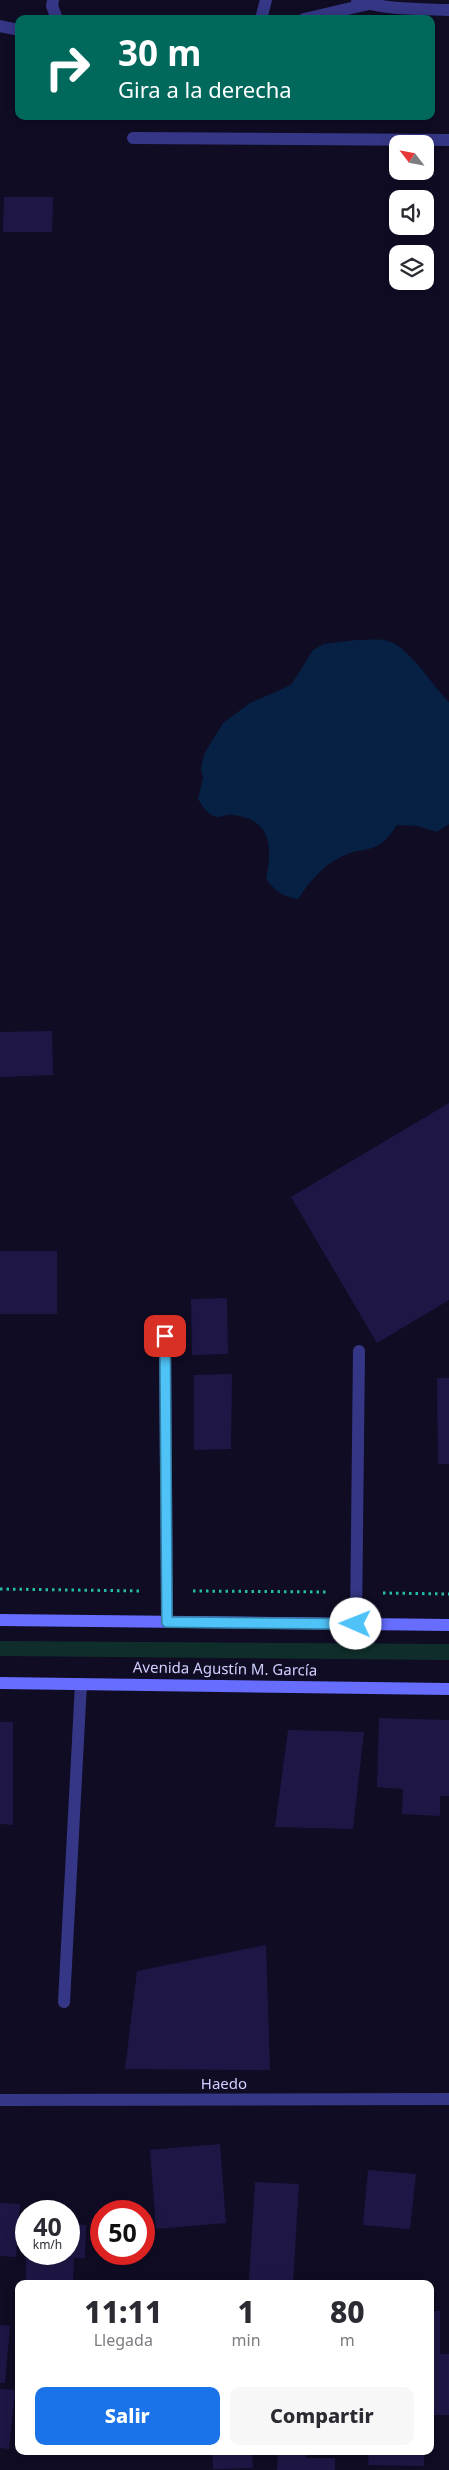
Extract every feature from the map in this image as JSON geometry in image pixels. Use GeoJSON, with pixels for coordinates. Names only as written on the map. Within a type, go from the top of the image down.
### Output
{"type":"FeatureCollection","features":[{"type":"Feature","properties":{"kind":"main road"},"geometry":{"type":"LineString","coordinates":[[0,1620],[449,1624]]}},
{"type":"Feature","properties":{"kind":"main road","name":"Avenida Agustín M. García"},"geometry":{"type":"LineString","coordinates":[[0,1682],[449,1689]]}},
{"type":"Feature","properties":{"kind":"street"},"geometry":{"type":"LineString","coordinates":[[53,0],[52,6],[55,15]]}},
{"type":"Feature","properties":{"kind":"street"},"geometry":{"type":"LineString","coordinates":[[262,15],[266,0]]}},
{"type":"Feature","properties":{"kind":"street"},"geometry":{"type":"LineString","coordinates":[[357,0],[369,4],[414,9],[449,10]]}},
{"type":"Feature","properties":{"kind":"street"},"geometry":{"type":"LineString","coordinates":[[321,15],[369,4]]}},
{"type":"Feature","properties":{"kind":"street"},"geometry":{"type":"LineString","coordinates":[[0,26],[15,29]]}},
{"type":"Feature","properties":{"kind":"street"},"geometry":{"type":"LineString","coordinates":[[132,138],[449,140]]}},
{"type":"Feature","properties":{"kind":"street"},"geometry":{"type":"LineString","coordinates":[[165,1336],[167,1622]]}},
{"type":"Feature","properties":{"kind":"street"},"geometry":{"type":"LineString","coordinates":[[356,1624],[359,1351]]}},
{"type":"Feature","properties":{"kind":"street"},"geometry":{"type":"LineString","coordinates":[[64,2002],[81,1684]]}},
{"type":"Feature","properties":{"kind":"street","name":"Haedo"},"geometry":{"type":"LineString","coordinates":[[0,2100],[449,2099]]}},
{"type":"Feature","properties":{"kind":"path"},"geometry":{"type":"LineString","coordinates":[[0,1589],[449,1594]]}},
{"type":"Feature","properties":{"kind":"green space"},"geometry":{"type":"Polygon","coordinates":[[[0,1641],[449,1644],[449,1660],[0,1656],[0,1641]]]}},
{"type":"Feature","properties":{"kind":"water"},"geometry":{"type":"Polygon","coordinates":[[[356,640],[384,640],[402,649],[449,702],[449,824],[437,832],[418,826],[397,825],[389,836],[376,846],[348,854],[327,866],[316,876],[298,899],[293,898],[280,893],[266,879],[269,846],[263,829],[246,818],[231,815],[217,817],[211,815],[198,799],[203,778],[201,770],[204,754],[223,723],[250,703],[291,685],[313,650],[324,644],[356,640]]]}},
{"type":"Feature","properties":{"kind":"building"},"geometry":{"type":"Polygon","coordinates":[[[4,197],[53,197],[52,232],[3,232],[4,197]]]}},
{"type":"Feature","properties":{"kind":"building"},"geometry":{"type":"Polygon","coordinates":[[[52,1031],[53,1075],[0,1077],[0,1032],[52,1031]]]}},
{"type":"Feature","properties":{"kind":"building"},"geometry":{"type":"Polygon","coordinates":[[[449,1103],[449,1300],[377,1343],[291,1197],[449,1103]]]}},
{"type":"Feature","properties":{"kind":"building"},"geometry":{"type":"Polygon","coordinates":[[[0,1251],[57,1251],[57,1314],[0,1314],[0,1251]]]}},
{"type":"Feature","properties":{"kind":"building"},"geometry":{"type":"Polygon","coordinates":[[[227,1298],[228,1354],[192,1355],[191,1299],[227,1298]]]}},
{"type":"Feature","properties":{"kind":"building"},"geometry":{"type":"Polygon","coordinates":[[[232,1374],[231,1449],[194,1450],[194,1375],[232,1374]]]}},
{"type":"Feature","properties":{"kind":"building"},"geometry":{"type":"Polygon","coordinates":[[[437,1378],[449,1378],[449,1464],[438,1464],[437,1378]]]}},
{"type":"Feature","properties":{"kind":"building"},"geometry":{"type":"Polygon","coordinates":[[[379,1718],[449,1720],[449,1796],[440,1796],[440,1816],[402,1814],[403,1789],[377,1787],[379,1718]]]}},
{"type":"Feature","properties":{"kind":"building"},"geometry":{"type":"Polygon","coordinates":[[[0,1722],[13,1722],[13,1825],[0,1824],[0,1722]]]}},
{"type":"Feature","properties":{"kind":"building"},"geometry":{"type":"Polygon","coordinates":[[[288,1730],[364,1732],[353,1829],[275,1827],[288,1730]]]}},
{"type":"Feature","properties":{"kind":"building"},"geometry":{"type":"Polygon","coordinates":[[[266,1945],[270,2070],[125,2069],[137,1971],[266,1945]]]}},
{"type":"Feature","properties":{"kind":"building"},"geometry":{"type":"Polygon","coordinates":[[[220,2144],[226,2223],[156,2229],[150,2150],[220,2144]]]}},
{"type":"Feature","properties":{"kind":"building"},"geometry":{"type":"Polygon","coordinates":[[[368,2170],[416,2174],[410,2229],[363,2225],[368,2170]]]}},
{"type":"Feature","properties":{"kind":"building"},"geometry":{"type":"Polygon","coordinates":[[[255,2182],[299,2184],[293,2280],[249,2280],[255,2182]]]}},
{"type":"Feature","properties":{"kind":"building"},"geometry":{"type":"Polygon","coordinates":[[[0,2203],[15,2204],[15,2257],[0,2256],[0,2203]]]}},
{"type":"Feature","properties":{"kind":"building"},"geometry":{"type":"Polygon","coordinates":[[[80,2225],[86,2225],[85,2258],[80,2258],[80,2225]]]}},
{"type":"Feature","properties":{"kind":"building"},"geometry":{"type":"Polygon","coordinates":[[[26,2265],[74,2265],[73,2280],[26,2280],[26,2265]]]}},
{"type":"Feature","properties":{"kind":"building"},"geometry":{"type":"Polygon","coordinates":[[[434,2311],[440,2311],[440,2354],[449,2354],[449,2415],[434,2415],[434,2311]]]}},
{"type":"Feature","properties":{"kind":"building"},"geometry":{"type":"Polygon","coordinates":[[[0,2325],[10,2326],[5,2383],[0,2383],[0,2325]]]}},
{"type":"Feature","properties":{"kind":"building"},"geometry":{"type":"Polygon","coordinates":[[[0,2389],[15,2390],[9,2449],[0,2448],[0,2389]]]}},
{"type":"Feature","properties":{"kind":"building"},"geometry":{"type":"Polygon","coordinates":[[[212,2455],[252,2455],[253,2468],[213,2469],[212,2455]]]}},
{"type":"Feature","properties":{"kind":"building"},"geometry":{"type":"Polygon","coordinates":[[[278,2455],[306,2455],[306,2458],[335,2458],[335,2470],[277,2470],[278,2455]]]}},
{"type":"Feature","properties":{"kind":"building"},"geometry":{"type":"Polygon","coordinates":[[[369,2455],[424,2455],[424,2466],[368,2465],[369,2455]]]}},
{"type":"Feature","properties":{"kind":"route"},"geometry":{"type":"LineString","coordinates":[[165,1336],[167,1622],[356,1624]]}}]}
